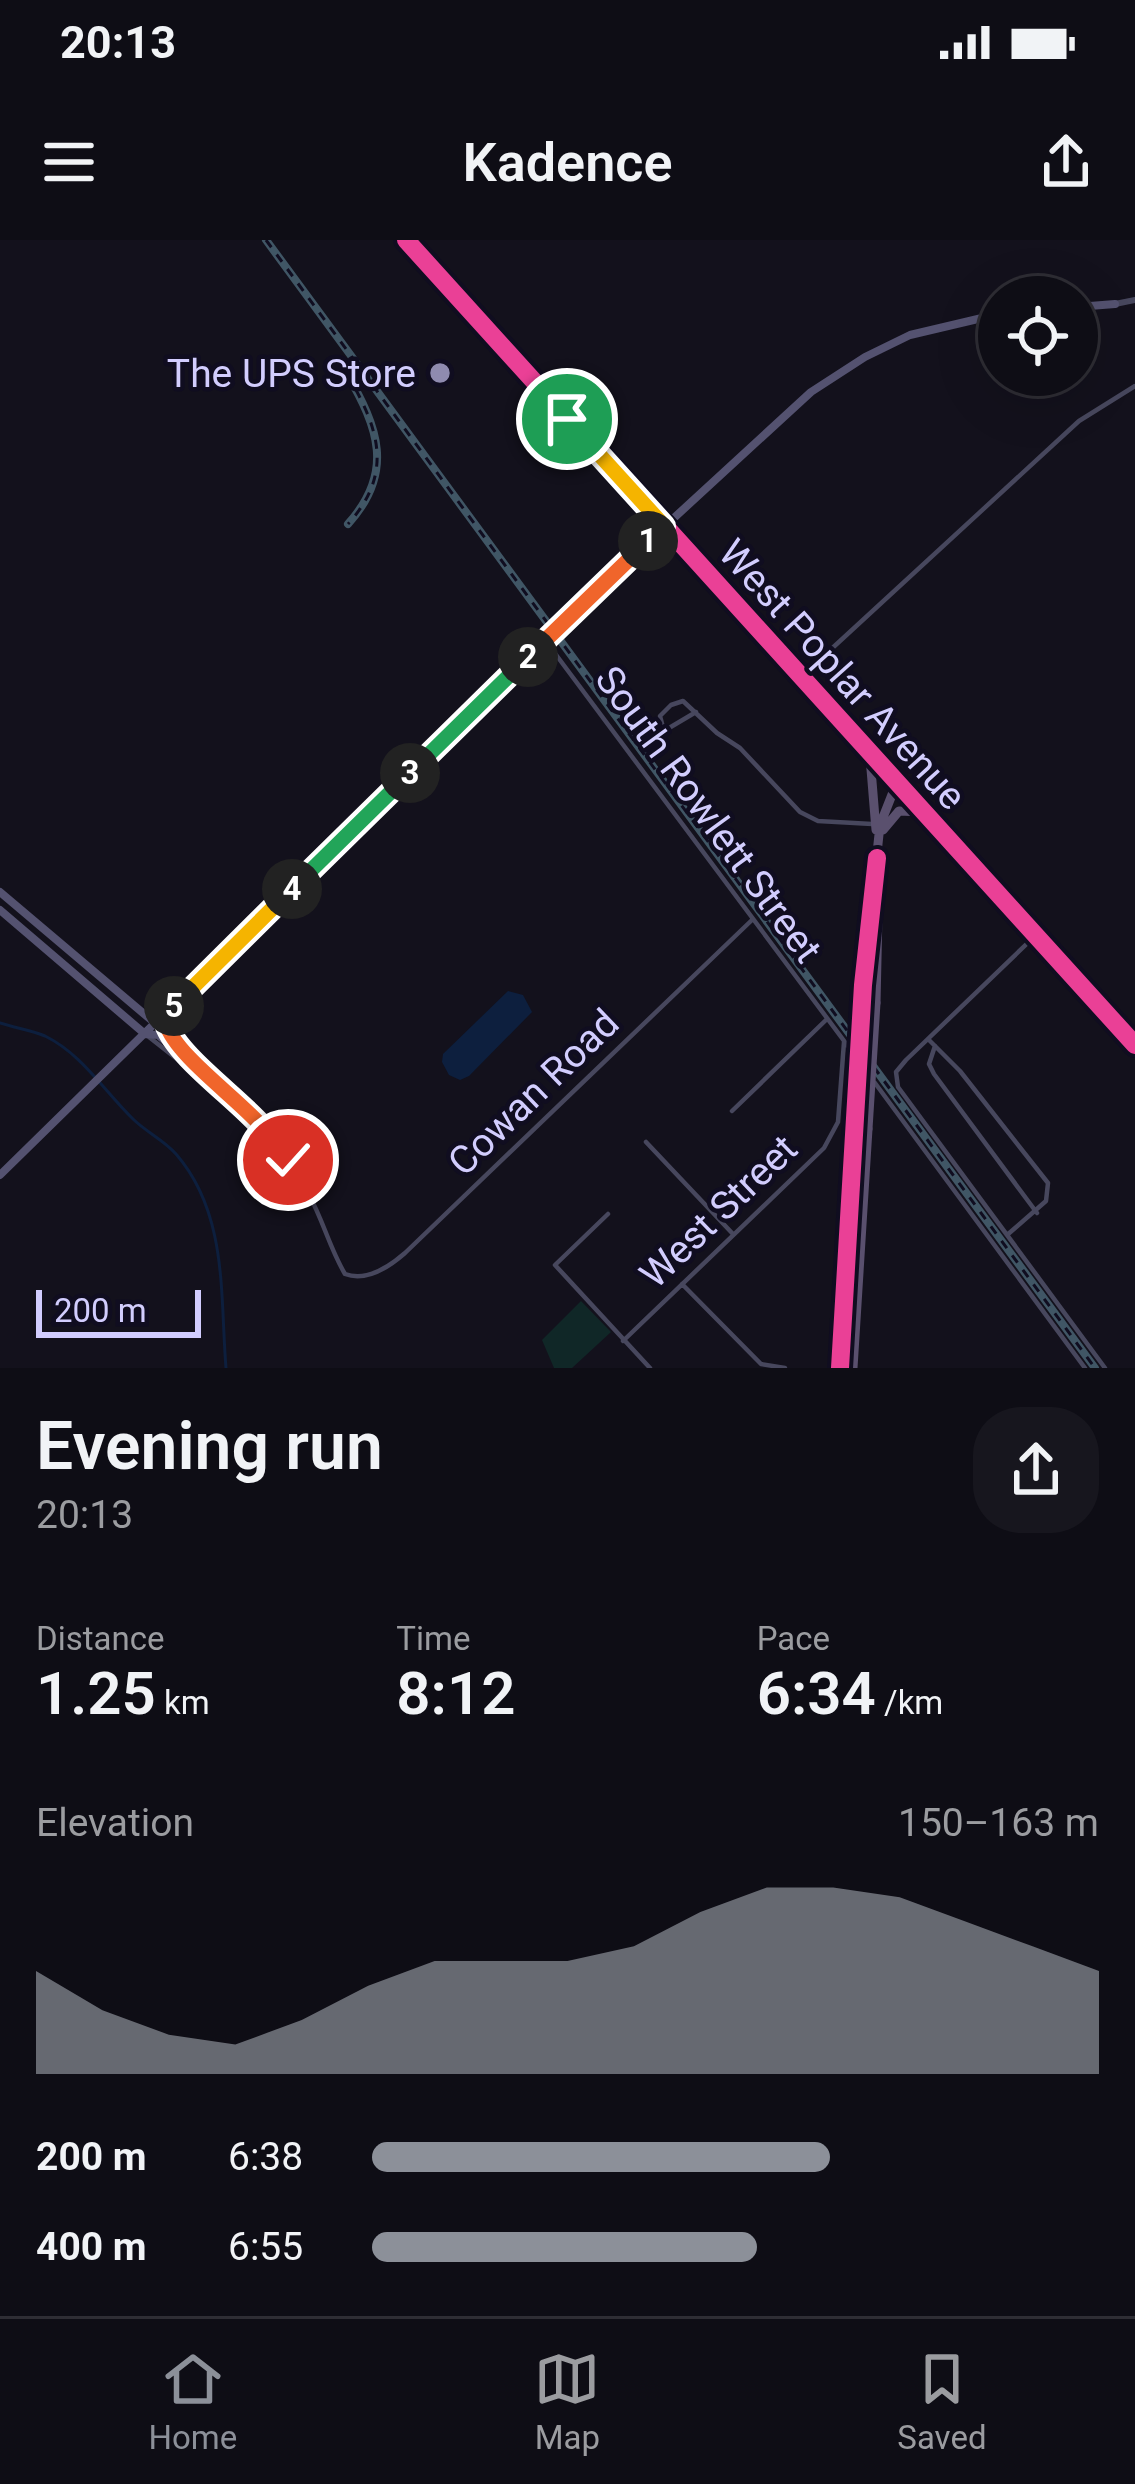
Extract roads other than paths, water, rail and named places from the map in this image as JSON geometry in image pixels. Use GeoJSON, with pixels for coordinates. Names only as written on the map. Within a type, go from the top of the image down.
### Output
{"type":"FeatureCollection","features":[{"type":"Feature","properties":{"kind":"main road","name":"West Poplar Avenue"},"geometry":{"type":"LineString","coordinates":[[406,240],[1135,1045]]}},
{"type":"Feature","properties":{"kind":"main road"},"geometry":{"type":"LineString","coordinates":[[1098,305],[1114,304]]}},
{"type":"Feature","properties":{"kind":"main road"},"geometry":{"type":"LineString","coordinates":[[0,1175],[545,640],[811,392],[910,335],[978,319]]}},
{"type":"Feature","properties":{"kind":"main road"},"geometry":{"type":"LineString","coordinates":[[853,1368],[856,1113],[863,985],[880,825],[866,748]]}},
{"type":"Feature","properties":{"kind":"main road"},"geometry":{"type":"LineString","coordinates":[[880,825],[897,782]]}},
{"type":"Feature","properties":{"kind":"main road"},"geometry":{"type":"LineString","coordinates":[[880,825],[903,810],[925,813]]}},
{"type":"Feature","properties":{"kind":"main road"},"geometry":{"type":"LineString","coordinates":[[840,1368],[868,1129],[882,884],[878,859]]}},
{"type":"Feature","properties":{"kind":"main road"},"geometry":{"type":"LineString","coordinates":[[0,892],[156,1024]]}},
{"type":"Feature","properties":{"kind":"main road"},"geometry":{"type":"LineString","coordinates":[[0,910],[145,1034],[158,1035],[213,1078]]}},
{"type":"Feature","properties":{"kind":"main road"},"geometry":{"type":"LineString","coordinates":[[33,938],[46,932]]}},
{"type":"Feature","properties":{"kind":"main road"},"geometry":{"type":"LineString","coordinates":[[71,971],[142,1025],[156,1024]]}},
{"type":"Feature","properties":{"kind":"main road"},"geometry":{"type":"LineString","coordinates":[[71,971],[125,1022],[130,1040],[124,1054]]}},
{"type":"Feature","properties":{"kind":"main road"},"geometry":{"type":"LineString","coordinates":[[168,1011],[167,1029],[176,1044]]}},
{"type":"Feature","properties":{"kind":"street"},"geometry":{"type":"LineString","coordinates":[[1114,304],[1135,300]]}},
{"type":"Feature","properties":{"kind":"street"},"geometry":{"type":"LineString","coordinates":[[802,676],[1078,421],[1135,386]]}},
{"type":"Feature","properties":{"kind":"street","name":"South Rowlett Street"},"geometry":{"type":"LineString","coordinates":[[545,640],[1085,1368]]}},
{"type":"Feature","properties":{"kind":"street"},"geometry":{"type":"LineString","coordinates":[[696,712],[672,729],[660,725],[660,716],[670,705],[683,701],[740,748],[800,812],[818,821],[880,825]]}},
{"type":"Feature","properties":{"kind":"street","name":"Cowan Road"},"geometry":{"type":"LineString","coordinates":[[259,1124],[310,1195],[342,1269],[349,1277],[360,1277],[397,1260],[753,919]]}},
{"type":"Feature","properties":{"kind":"street"},"geometry":{"type":"LineString","coordinates":[[1036,935],[896,1072],[898,1087],[1105,1368]]}},
{"type":"Feature","properties":{"kind":"street"},"geometry":{"type":"LineString","coordinates":[[732,1111],[827,1019]]}},
{"type":"Feature","properties":{"kind":"street"},"geometry":{"type":"LineString","coordinates":[[156,1024],[259,1124]]}},
{"type":"Feature","properties":{"kind":"street"},"geometry":{"type":"LineString","coordinates":[[145,1034],[259,1124]]}},
{"type":"Feature","properties":{"kind":"street"},"geometry":{"type":"LineString","coordinates":[[927,1038],[960,1071],[1048,1183],[1046,1202],[1007,1234]]}},
{"type":"Feature","properties":{"kind":"street","name":"West Street"},"geometry":{"type":"LineString","coordinates":[[623,1341],[833,1136],[844,1042]]}},
{"type":"Feature","properties":{"kind":"street"},"geometry":{"type":"LineString","coordinates":[[934,1046],[929,1064],[934,1074],[1037,1213]]}},
{"type":"Feature","properties":{"kind":"street"},"geometry":{"type":"LineString","coordinates":[[646,1142],[733,1233]]}},
{"type":"Feature","properties":{"kind":"street"},"geometry":{"type":"LineString","coordinates":[[608,1214],[555,1265],[645,1366]]}},
{"type":"Feature","properties":{"kind":"street"},"geometry":{"type":"LineString","coordinates":[[681,1283],[761,1364],[785,1368]]}},
{"type":"Feature","properties":{"kind":"water"},"geometry":{"type":"Polygon","coordinates":[[[508,991],[523,995],[532,1012],[469,1076],[460,1080],[449,1075],[443,1054],[508,991]]]}},
{"type":"Feature","properties":{"kind":"waterway"},"geometry":{"type":"LineString","coordinates":[[0,1023],[45,1036],[70,1053],[133,1119],[171,1149],[193,1177],[205,1202],[218,1256],[226,1368]]}},
{"type":"Feature","properties":{"kind":"railway"},"geometry":{"type":"LineString","coordinates":[[266,240],[1095,1368]]}},
{"type":"Feature","properties":{"kind":"railway"},"geometry":{"type":"LineString","coordinates":[[347,374],[367,412],[377,449],[372,486],[348,524]]}},
{"type":"Feature","properties":{"kind":"place","name":"The UPS Store"},"geometry":{"type":"Point","coordinates":[440,373]}}]}
